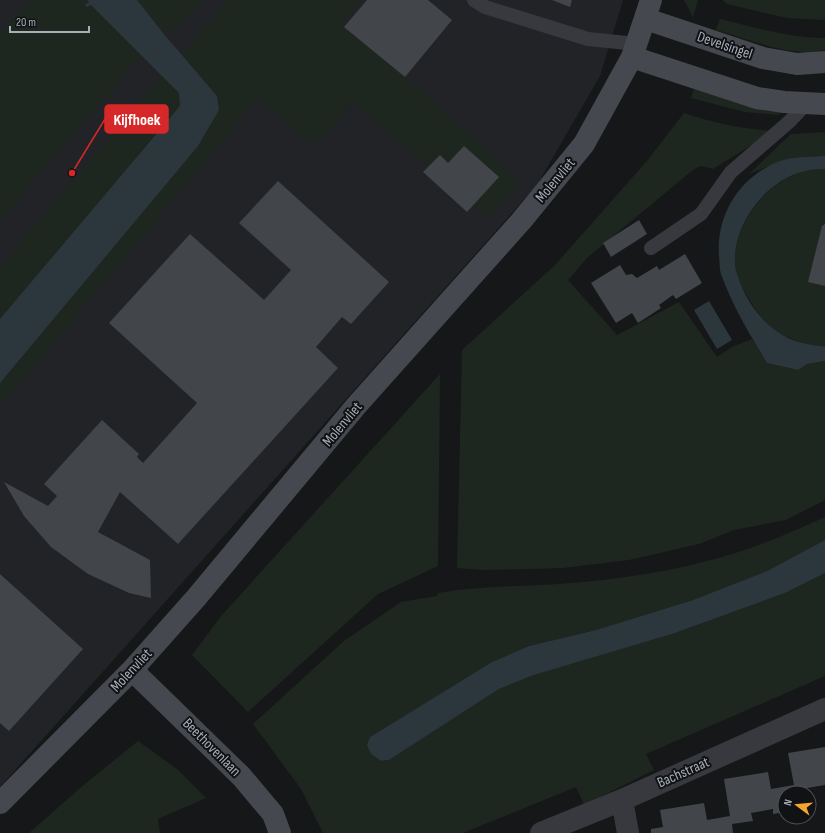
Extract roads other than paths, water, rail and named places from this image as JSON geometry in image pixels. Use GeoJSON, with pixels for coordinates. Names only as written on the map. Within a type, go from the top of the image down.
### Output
{"type":"FeatureCollection","features":[{"type":"Feature","properties":{"kind":"street","name":"Molenvliet"},"geometry":{"type":"LineString","coordinates":[[0,803],[132,670],[196,598],[356,406],[522,220],[584,144],[635,50],[649,10]]}},
{"type":"Feature","properties":{"kind":"street","name":"Develsingel"},"geometry":{"type":"LineString","coordinates":[[649,10],[763,58],[797,64],[825,62]]}},
{"type":"Feature","properties":{"kind":"street"},"geometry":{"type":"LineString","coordinates":[[635,50],[757,98],[815,104]]}},
{"type":"Feature","properties":{"kind":"street","name":"Beethovenlaan"},"geometry":{"type":"LineString","coordinates":[[132,670],[241,776],[273,814],[280,833]]}},
{"type":"Feature","properties":{"kind":"street","name":"Bachstraat"},"geometry":{"type":"LineString","coordinates":[[541,833],[622,800],[825,709]]}},
{"type":"Feature","properties":{"kind":"street"},"geometry":{"type":"LineString","coordinates":[[622,800],[628,833]]}},
{"type":"Feature","properties":{"kind":"lane"},"geometry":{"type":"LineString","coordinates":[[474,0],[485,8],[588,39],[635,50]]}},
{"type":"Feature","properties":{"kind":"lane"},"geometry":{"type":"LineString","coordinates":[[651,248],[701,214],[731,172],[790,121],[815,104]]}},
{"type":"Feature","properties":{"kind":"place","name":"Kijfhoek"},"geometry":{"type":"Point","coordinates":[72,173]}}]}
